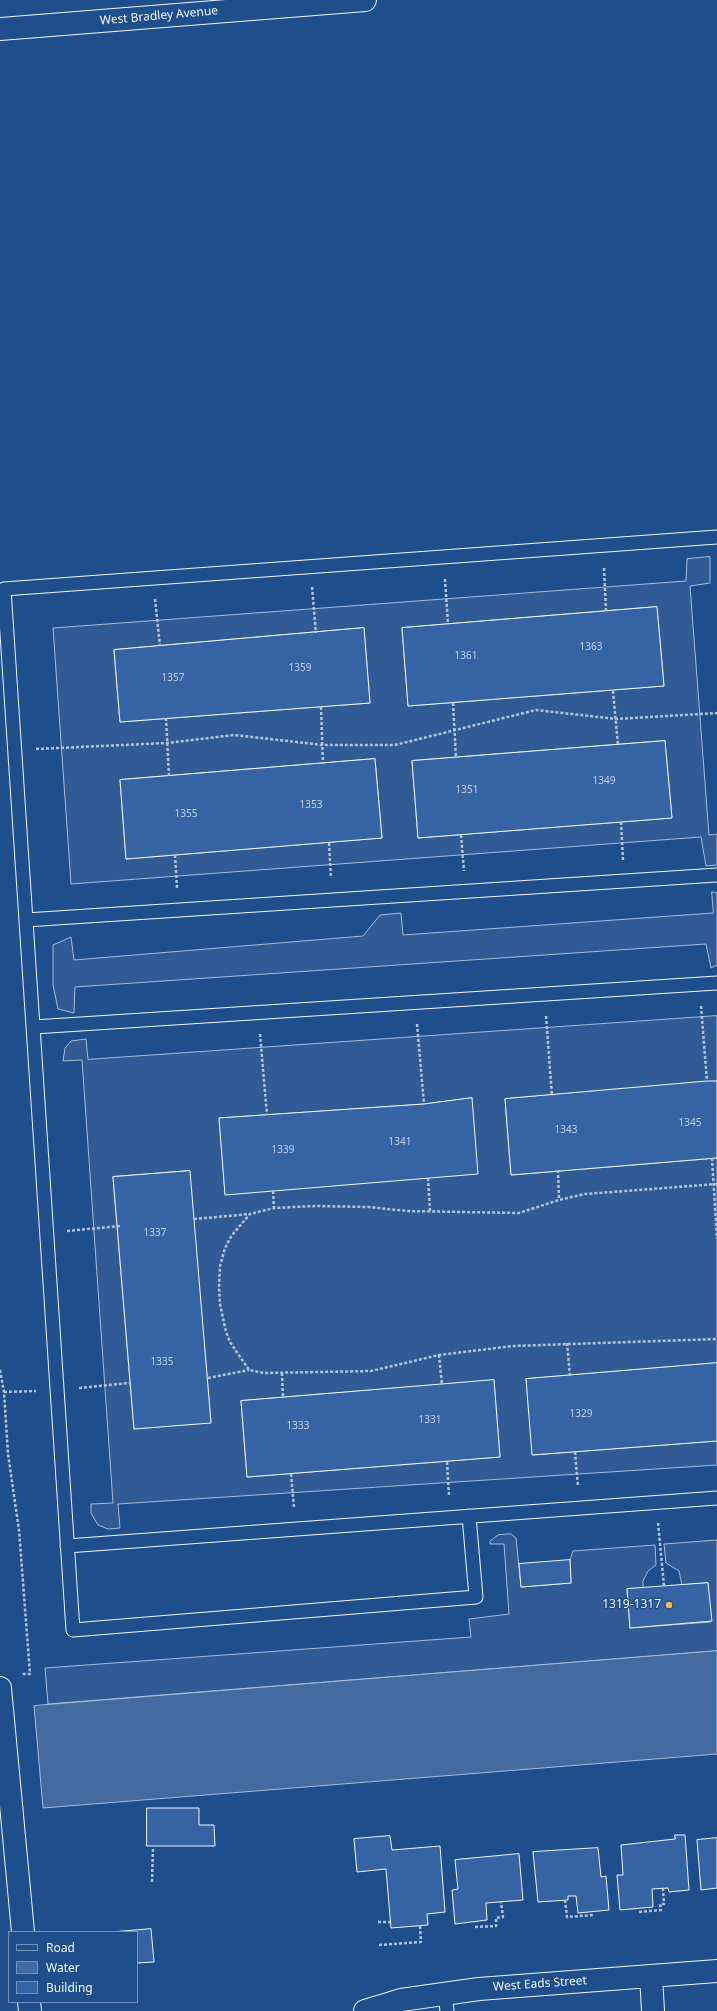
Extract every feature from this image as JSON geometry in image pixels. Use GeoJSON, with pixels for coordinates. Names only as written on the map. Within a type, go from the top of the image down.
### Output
{"type":"FeatureCollection","features":[{"type":"Feature","properties":{"kind":"street","name":"West Bradley Avenue"},"geometry":{"type":"LineString","coordinates":[[0,29],[365,0]]}},
{"type":"Feature","properties":{"kind":"street"},"geometry":{"type":"LineString","coordinates":[[0,1688],[23,1931]]}},
{"type":"Feature","properties":{"kind":"street","name":"West Eads Street"},"geometry":{"type":"LineString","coordinates":[[365,2011],[401,2000],[446,2002],[479,1989],[717,1971]]}},
{"type":"Feature","properties":{"kind":"street"},"geometry":{"type":"LineString","coordinates":[[651,1976],[653,2011]]}},
{"type":"Feature","properties":{"kind":"lane"},"geometry":{"type":"LineString","coordinates":[[469,1516],[476,1597],[73,1630],[4,589],[717,537]]}},
{"type":"Feature","properties":{"kind":"lane"},"geometry":{"type":"LineString","coordinates":[[26,920],[717,875]]}},
{"type":"Feature","properties":{"kind":"lane"},"geometry":{"type":"LineString","coordinates":[[34,1027],[717,983]]}},
{"type":"Feature","properties":{"kind":"lane"},"geometry":{"type":"LineString","coordinates":[[67,1546],[717,1498]]}},
{"type":"Feature","properties":{"kind":"path"},"geometry":{"type":"LineString","coordinates":[[602,545],[606,611]]}},
{"type":"Feature","properties":{"kind":"path"},"geometry":{"type":"LineString","coordinates":[[443,557],[448,624]]}},
{"type":"Feature","properties":{"kind":"path"},"geometry":{"type":"LineString","coordinates":[[311,567],[316,633]]}},
{"type":"Feature","properties":{"kind":"path"},"geometry":{"type":"LineString","coordinates":[[153,578],[160,646]]}},
{"type":"Feature","properties":{"kind":"path"},"geometry":{"type":"LineString","coordinates":[[613,691],[618,745]]}},
{"type":"Feature","properties":{"kind":"path"},"geometry":{"type":"LineString","coordinates":[[452,703],[456,758]]}},
{"type":"Feature","properties":{"kind":"path"},"geometry":{"type":"LineString","coordinates":[[321,707],[323,764]]}},
{"type":"Feature","properties":{"kind":"path"},"geometry":{"type":"LineString","coordinates":[[15,750],[167,743],[234,735],[323,745],[395,745],[454,732],[536,710],[616,719],[717,713]]}},
{"type":"Feature","properties":{"kind":"path"},"geometry":{"type":"LineString","coordinates":[[166,718],[170,776]]}},
{"type":"Feature","properties":{"kind":"path"},"geometry":{"type":"LineString","coordinates":[[621,822],[624,881]]}},
{"type":"Feature","properties":{"kind":"path"},"geometry":{"type":"LineString","coordinates":[[461,836],[465,891]]}},
{"type":"Feature","properties":{"kind":"path"},"geometry":{"type":"LineString","coordinates":[[328,843],[333,900]]}},
{"type":"Feature","properties":{"kind":"path"},"geometry":{"type":"LineString","coordinates":[[175,855],[179,910]]}},
{"type":"Feature","properties":{"kind":"path"},"geometry":{"type":"LineString","coordinates":[[699,984],[707,1081]]}},
{"type":"Feature","properties":{"kind":"path"},"geometry":{"type":"LineString","coordinates":[[544,994],[552,1096]]}},
{"type":"Feature","properties":{"kind":"path"},"geometry":{"type":"LineString","coordinates":[[415,1003],[424,1104]]}},
{"type":"Feature","properties":{"kind":"path"},"geometry":{"type":"LineString","coordinates":[[259,1013],[267,1115]]}},
{"type":"Feature","properties":{"kind":"path"},"geometry":{"type":"LineString","coordinates":[[712,1158],[712,1184],[717,1239]]}},
{"type":"Feature","properties":{"kind":"path"},"geometry":{"type":"LineString","coordinates":[[558,1170],[559,1200]]}},
{"type":"Feature","properties":{"kind":"path"},"geometry":{"type":"LineString","coordinates":[[428,1178],[430,1211]]}},
{"type":"Feature","properties":{"kind":"path"},"geometry":{"type":"LineString","coordinates":[[194,1219],[250,1214],[274,1208],[315,1206],[369,1207],[407,1211],[518,1213],[559,1200],[585,1194],[717,1184]]}},
{"type":"Feature","properties":{"kind":"path"},"geometry":{"type":"LineString","coordinates":[[273,1191],[274,1208]]}},
{"type":"Feature","properties":{"kind":"path"},"geometry":{"type":"LineString","coordinates":[[249,1370],[230,1342],[226,1332],[220,1304],[219,1287],[220,1266],[225,1248],[232,1235],[250,1214]]}},
{"type":"Feature","properties":{"kind":"path"},"geometry":{"type":"LineString","coordinates":[[47,1234],[120,1226]]}},
{"type":"Feature","properties":{"kind":"path"},"geometry":{"type":"LineString","coordinates":[[208,1378],[249,1370],[282,1373],[371,1371],[438,1354],[513,1346],[717,1339]]}},
{"type":"Feature","properties":{"kind":"path"},"geometry":{"type":"LineString","coordinates":[[567,1343],[570,1376]]}},
{"type":"Feature","properties":{"kind":"path"},"geometry":{"type":"LineString","coordinates":[[438,1354],[442,1384]]}},
{"type":"Feature","properties":{"kind":"path"},"geometry":{"type":"LineString","coordinates":[[0,1370],[4,1392],[8,1454],[19,1530],[30,1674],[19,1674]]}},
{"type":"Feature","properties":{"kind":"path"},"geometry":{"type":"LineString","coordinates":[[282,1373],[283,1398]]}},
{"type":"Feature","properties":{"kind":"path"},"geometry":{"type":"LineString","coordinates":[[4,1392],[57,1390],[130,1383]]}},
{"type":"Feature","properties":{"kind":"path"},"geometry":{"type":"LineString","coordinates":[[575,1452],[581,1508]]}},
{"type":"Feature","properties":{"kind":"path"},"geometry":{"type":"LineString","coordinates":[[447,1462],[451,1518]]}},
{"type":"Feature","properties":{"kind":"path"},"geometry":{"type":"LineString","coordinates":[[291,1474],[297,1529]]}},
{"type":"Feature","properties":{"kind":"path"},"geometry":{"type":"LineString","coordinates":[[656,1503],[664,1586]]}},
{"type":"Feature","properties":{"kind":"path"},"geometry":{"type":"LineString","coordinates":[[152,1882],[153,1846]]}},
{"type":"Feature","properties":{"kind":"path"},"geometry":{"type":"LineString","coordinates":[[639,1912],[661,1910],[660,1904],[664,1904],[663,1888]]}},
{"type":"Feature","properties":{"kind":"path"},"geometry":{"type":"LineString","coordinates":[[565,1900],[567,1917],[594,1915]]}},
{"type":"Feature","properties":{"kind":"path"},"geometry":{"type":"LineString","coordinates":[[475,1927],[496,1926],[496,1918],[503,1917],[501,1902]]}},
{"type":"Feature","properties":{"kind":"path"},"geometry":{"type":"LineString","coordinates":[[378,1922],[390,1922]]}},
{"type":"Feature","properties":{"kind":"path"},"geometry":{"type":"LineString","coordinates":[[379,1945],[421,1942],[420,1926]]}},
{"type":"Feature","properties":{"kind":"shaded area"},"geometry":{"type":"Polygon","coordinates":[[[710,557],[710,583],[690,586],[709,835],[717,834],[717,865],[706,866],[701,837],[71,884],[53,628],[686,581],[687,559],[710,557]],[[657,607],[402,628],[408,706],[664,686],[657,607]],[[364,628],[114,650],[120,722],[370,703],[364,628]],[[665,741],[412,761],[418,838],[672,818],[665,741]],[[375,759],[120,780],[126,859],[382,838],[375,759]]]}},
{"type":"Feature","properties":{"kind":"shaded area"},"geometry":{"type":"Polygon","coordinates":[[[712,892],[717,893],[717,965],[711,968],[706,944],[75,987],[74,1013],[58,1009],[53,985],[53,945],[71,937],[74,960],[363,936],[380,915],[401,913],[403,935],[713,913],[712,892]]]}},
{"type":"Feature","properties":{"kind":"shaded area"},"geometry":{"type":"Polygon","coordinates":[[[717,1016],[717,1081],[505,1099],[511,1175],[717,1158],[717,1363],[526,1379],[533,1455],[717,1441],[717,1465],[118,1504],[120,1528],[108,1529],[98,1525],[91,1513],[91,1504],[113,1503],[82,1060],[63,1061],[65,1048],[71,1041],[86,1039],[88,1059],[717,1016]],[[472,1098],[424,1104],[219,1118],[225,1194],[472,1098]],[[189,1171],[113,1177],[134,1429],[211,1422],[189,1171]],[[494,1381],[241,1401],[247,1477],[500,1457],[494,1381]]]}},
{"type":"Feature","properties":{"kind":"shaded area"},"geometry":{"type":"Polygon","coordinates":[[[511,1534],[516,1538],[521,1587],[571,1583],[570,1560],[573,1551],[655,1545],[656,1565],[648,1571],[643,1581],[643,1588],[627,1590],[630,1628],[711,1622],[708,1583],[682,1585],[679,1571],[666,1563],[664,1544],[717,1540],[717,1651],[48,1704],[45,1668],[471,1637],[469,1619],[509,1614],[504,1544],[490,1544],[490,1541],[498,1535],[511,1534]]]}},
{"type":"Feature","properties":{"kind":"water"},"geometry":{"type":"Polygon","coordinates":[[[717,1651],[717,1754],[43,1808],[34,1706],[717,1651]]]}},
{"type":"Feature","properties":{"kind":"building"},"geometry":{"type":"Polygon","coordinates":[[[657,607],[664,686],[408,706],[402,628],[657,607]]]}},
{"type":"Feature","properties":{"kind":"building"},"geometry":{"type":"Polygon","coordinates":[[[364,628],[370,703],[120,722],[114,650],[364,628]]]}},
{"type":"Feature","properties":{"kind":"building"},"geometry":{"type":"Polygon","coordinates":[[[665,741],[672,818],[418,838],[412,761],[665,741]]]}},
{"type":"Feature","properties":{"kind":"building"},"geometry":{"type":"Polygon","coordinates":[[[375,759],[382,838],[126,859],[120,780],[375,759]]]}},
{"type":"Feature","properties":{"kind":"building"},"geometry":{"type":"Polygon","coordinates":[[[717,1081],[717,1158],[511,1175],[505,1099],[717,1081]]]}},
{"type":"Feature","properties":{"kind":"building"},"geometry":{"type":"Polygon","coordinates":[[[472,1098],[478,1174],[225,1195],[219,1118],[424,1104],[472,1098]]]}},
{"type":"Feature","properties":{"kind":"building"},"geometry":{"type":"Polygon","coordinates":[[[190,1171],[211,1423],[134,1429],[113,1177],[190,1171]]]}},
{"type":"Feature","properties":{"kind":"building"},"geometry":{"type":"Polygon","coordinates":[[[717,1363],[717,1441],[532,1455],[526,1379],[717,1363]]]}},
{"type":"Feature","properties":{"kind":"building"},"geometry":{"type":"Polygon","coordinates":[[[494,1380],[500,1457],[247,1477],[241,1401],[494,1380]]]}},
{"type":"Feature","properties":{"kind":"building"},"geometry":{"type":"Polygon","coordinates":[[[570,1560],[571,1583],[521,1587],[519,1564],[570,1560]]]}},
{"type":"Feature","properties":{"kind":"building","name":"1319-1317"},"geometry":{"type":"Polygon","coordinates":[[[708,1583],[712,1621],[630,1628],[627,1589],[708,1583]]]}},
{"type":"Feature","properties":{"kind":"building"},"geometry":{"type":"Polygon","coordinates":[[[147,1808],[199,1808],[199,1825],[214,1825],[215,1846],[147,1846],[147,1808]]]}},
{"type":"Feature","properties":{"kind":"building"},"geometry":{"type":"Polygon","coordinates":[[[675,1835],[685,1835],[689,1890],[669,1892],[668,1888],[652,1889],[653,1907],[620,1910],[617,1875],[623,1875],[621,1845],[675,1839],[675,1835]]]}},
{"type":"Feature","properties":{"kind":"building"},"geometry":{"type":"Polygon","coordinates":[[[390,1836],[392,1850],[440,1846],[445,1912],[427,1914],[428,1925],[391,1928],[386,1869],[357,1872],[354,1839],[390,1836]]]}},
{"type":"Feature","properties":{"kind":"building"},"geometry":{"type":"Polygon","coordinates":[[[717,1838],[717,1888],[701,1890],[697,1840],[717,1838]]]}},
{"type":"Feature","properties":{"kind":"building"},"geometry":{"type":"Polygon","coordinates":[[[598,1848],[601,1877],[606,1876],[609,1910],[578,1913],[576,1896],[568,1896],[568,1900],[538,1902],[533,1852],[598,1848]]]}},
{"type":"Feature","properties":{"kind":"building"},"geometry":{"type":"Polygon","coordinates":[[[519,1854],[523,1900],[486,1903],[487,1920],[455,1924],[452,1890],[458,1889],[455,1860],[519,1854]]]}},
{"type":"Feature","properties":{"kind":"building"},"geometry":{"type":"Polygon","coordinates":[[[151,1929],[154,1962],[138,1963],[138,1931],[125,1931],[151,1929]]]}},
{"type":"Feature","properties":{"kind":"place","name":"1319-1317"},"geometry":{"type":"Point","coordinates":[669,1605]}}]}
